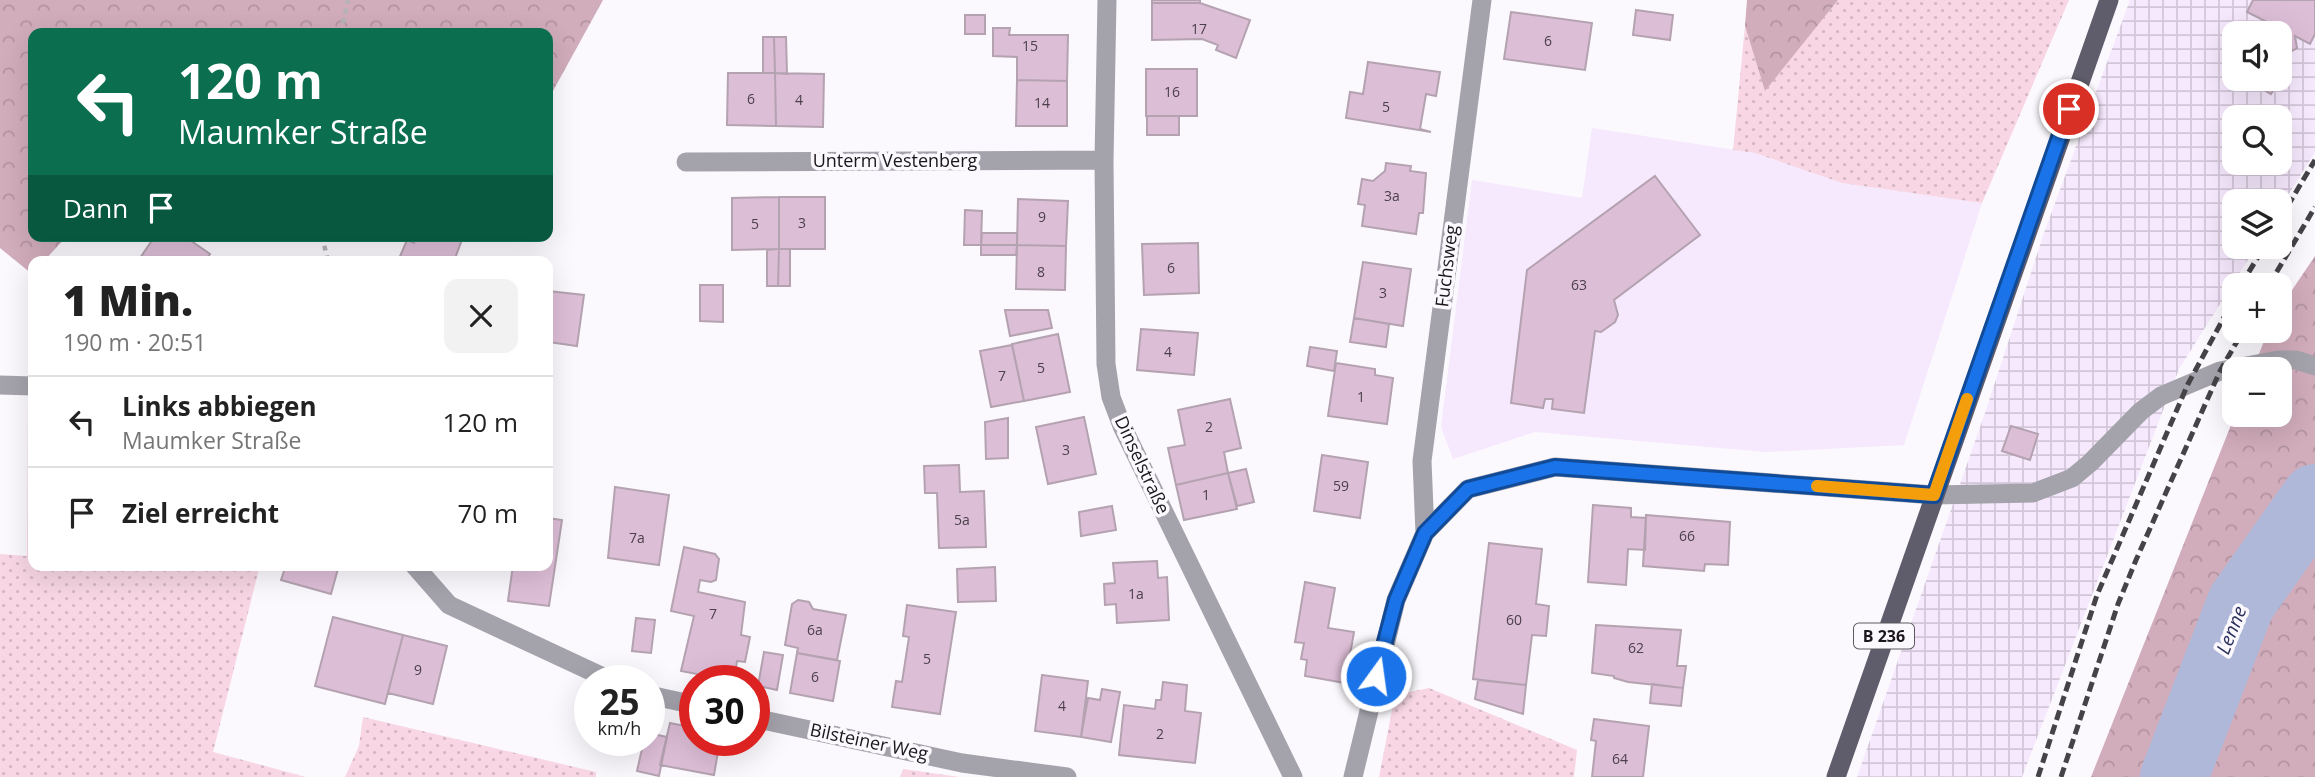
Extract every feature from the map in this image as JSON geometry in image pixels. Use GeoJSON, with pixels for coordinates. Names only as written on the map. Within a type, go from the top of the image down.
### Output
{"type":"FeatureCollection","features":[{"type":"Feature","properties":{"kind":"main road","name":"B 236"},"geometry":{"type":"LineString","coordinates":[[1836,777],[2109,0]]}},
{"type":"Feature","properties":{"kind":"street","name":"Dinselstraße"},"geometry":{"type":"LineString","coordinates":[[1107,0],[1104,160],[1106,364],[1111,397],[1122,426],[1293,777]]}},
{"type":"Feature","properties":{"kind":"street","name":"Fuchsweg"},"geometry":{"type":"LineString","coordinates":[[1425,533],[1422,461],[1482,0]]}},
{"type":"Feature","properties":{"kind":"street","name":"Unterm Vestenberg"},"geometry":{"type":"LineString","coordinates":[[686,162],[1104,160]]}},
{"type":"Feature","properties":{"kind":"street"},"geometry":{"type":"LineString","coordinates":[[1353,777],[1396,600],[1425,533],[1468,489],[1555,467],[1934,495],[2033,493],[2072,478],[2141,411],[2161,396],[2231,368],[2278,360],[2296,360],[2315,366]]}},
{"type":"Feature","properties":{"kind":"street"},"geometry":{"type":"LineString","coordinates":[[0,385],[28,386]]}},
{"type":"Feature","properties":{"kind":"street"},"geometry":{"type":"LineString","coordinates":[[419,571],[449,606],[577,665]]}},
{"type":"Feature","properties":{"kind":"street","name":"Bilsteiner Weg"},"geometry":{"type":"LineString","coordinates":[[770,721],[962,763],[1067,777]]}},
{"type":"Feature","properties":{"kind":"path"},"geometry":{"type":"LineString","coordinates":[[342,28],[348,0]]}},
{"type":"Feature","properties":{"kind":"shaded area"},"geometry":{"type":"Polygon","coordinates":[[[1838,0],[2069,0],[1982,203],[1842,183],[1755,153],[1733,150],[1745,26],[1765,90],[1838,0]]]}},
{"type":"Feature","properties":{"kind":"shaded area"},"geometry":{"type":"Polygon","coordinates":[[[2130,0],[2315,0],[2315,152],[2292,189],[2222,189],[2222,259],[2248,259],[2240,273],[2222,273],[2222,301],[2179,369],[2022,777],[1857,777],[1985,413],[2044,233],[2130,0]]]}},
{"type":"Feature","properties":{"kind":"shaded area"},"geometry":{"type":"Polygon","coordinates":[[[1592,128],[1755,153],[1842,183],[1982,203],[1904,445],[1766,452],[1535,432],[1453,459],[1441,427],[1472,180],[1582,198],[1592,128]]]}},
{"type":"Feature","properties":{"kind":"shaded area"},"geometry":{"type":"Polygon","coordinates":[[[28,398],[28,571],[258,571],[213,752],[306,777],[0,777],[0,554],[27,556],[28,398]]]}},
{"type":"Feature","properties":{"kind":"shaded area"},"geometry":{"type":"Polygon","coordinates":[[[1429,688],[1577,750],[1574,777],[1379,777],[1395,695],[1429,688]]]}},
{"type":"Feature","properties":{"kind":"shaded area"},"geometry":{"type":"Polygon","coordinates":[[[363,717],[596,772],[596,777],[345,777],[359,746],[363,717]]]}},
{"type":"Feature","properties":{"kind":"shaded area"},"geometry":{"type":"Polygon","coordinates":[[[903,769],[960,777],[900,777],[903,769]]]}},
{"type":"Feature","properties":{"kind":"green space"},"geometry":{"type":"Polygon","coordinates":[[[0,0],[603,0],[553,91],[553,28],[28,28],[28,242],[61,242],[49,256],[28,256],[28,271],[0,248],[0,0]]]}},
{"type":"Feature","properties":{"kind":"green space"},"geometry":{"type":"Polygon","coordinates":[[[1747,0],[1838,0],[1765,91],[1745,26],[1747,0]]]}},
{"type":"Feature","properties":{"kind":"green space"},"geometry":{"type":"Polygon","coordinates":[[[2315,256],[2315,777],[2091,777],[2230,427],[2292,427],[2292,357],[2258,357],[2263,343],[2292,343],[2292,290],[2315,256]]]}},
{"type":"Feature","properties":{"kind":"building"},"geometry":{"type":"Polygon","coordinates":[[[1152,0],[1200,0],[1200,3],[1152,3],[1152,0]]]}},
{"type":"Feature","properties":{"kind":"building"},"geometry":{"type":"Polygon","coordinates":[[[2253,0],[2315,0],[2315,34],[2310,44],[2295,36],[2297,48],[2292,51],[2292,21],[2265,21],[2247,12],[2253,0]]]}},
{"type":"Feature","properties":{"kind":"building"},"geometry":{"type":"Polygon","coordinates":[[[1152,3],[1200,3],[1250,20],[1236,58],[1216,50],[1218,45],[1202,39],[1152,40],[1152,3]]]}},
{"type":"Feature","properties":{"kind":"building"},"geometry":{"type":"Polygon","coordinates":[[[1636,10],[1673,15],[1670,40],[1633,35],[1636,10]]]}},
{"type":"Feature","properties":{"kind":"building"},"geometry":{"type":"Polygon","coordinates":[[[1511,12],[1592,23],[1585,70],[1504,59],[1511,12]]]}},
{"type":"Feature","properties":{"kind":"building"},"geometry":{"type":"Polygon","coordinates":[[[965,15],[985,15],[985,34],[965,34],[965,15]]]}},
{"type":"Feature","properties":{"kind":"building"},"geometry":{"type":"Polygon","coordinates":[[[993,28],[1010,28],[1009,35],[1068,35],[1067,81],[1017,80],[1017,57],[993,56],[993,28]]]}},
{"type":"Feature","properties":{"kind":"building"},"geometry":{"type":"Polygon","coordinates":[[[763,37],[774,37],[775,73],[763,73],[763,37]]]}},
{"type":"Feature","properties":{"kind":"building"},"geometry":{"type":"Polygon","coordinates":[[[774,37],[786,37],[787,74],[775,73],[774,37]]]}},
{"type":"Feature","properties":{"kind":"building"},"geometry":{"type":"Polygon","coordinates":[[[1368,62],[1440,72],[1436,96],[1426,94],[1420,129],[1431,132],[1346,118],[1350,92],[1363,94],[1368,62]]]}},
{"type":"Feature","properties":{"kind":"building"},"geometry":{"type":"Polygon","coordinates":[[[1146,69],[1197,69],[1197,116],[1146,116],[1146,69]]]}},
{"type":"Feature","properties":{"kind":"building"},"geometry":{"type":"Polygon","coordinates":[[[728,73],[775,73],[776,126],[727,125],[728,73]]]}},
{"type":"Feature","properties":{"kind":"building"},"geometry":{"type":"Polygon","coordinates":[[[775,73],[824,74],[823,127],[776,126],[775,73]]]}},
{"type":"Feature","properties":{"kind":"building"},"geometry":{"type":"Polygon","coordinates":[[[1017,80],[1067,81],[1067,126],[1016,126],[1017,80]]]}},
{"type":"Feature","properties":{"kind":"building"},"geometry":{"type":"Polygon","coordinates":[[[1147,116],[1179,116],[1179,135],[1147,135],[1147,116]]]}},
{"type":"Feature","properties":{"kind":"building"},"geometry":{"type":"Polygon","coordinates":[[[1386,163],[1411,166],[1410,171],[1426,173],[1423,213],[1419,213],[1416,234],[1362,226],[1365,205],[1358,204],[1362,179],[1373,181],[1385,171],[1386,163]]]}},
{"type":"Feature","properties":{"kind":"building"},"geometry":{"type":"Polygon","coordinates":[[[1655,176],[1700,235],[1614,300],[1618,315],[1615,322],[1601,332],[1595,331],[1584,413],[1552,409],[1553,399],[1545,399],[1543,408],[1511,403],[1527,270],[1655,176]]]}},
{"type":"Feature","properties":{"kind":"building"},"geometry":{"type":"Polygon","coordinates":[[[779,197],[825,197],[825,249],[779,249],[779,197]]]}},
{"type":"Feature","properties":{"kind":"building"},"geometry":{"type":"Polygon","coordinates":[[[779,197],[779,249],[732,250],[732,198],[779,197]]]}},
{"type":"Feature","properties":{"kind":"building"},"geometry":{"type":"Polygon","coordinates":[[[1018,199],[1068,201],[1066,246],[1017,245],[1018,199]]]}},
{"type":"Feature","properties":{"kind":"building"},"geometry":{"type":"Polygon","coordinates":[[[965,210],[982,211],[981,245],[964,245],[965,210]]]}},
{"type":"Feature","properties":{"kind":"building"},"geometry":{"type":"Polygon","coordinates":[[[982,233],[1017,233],[1017,245],[981,245],[982,233]]]}},
{"type":"Feature","properties":{"kind":"building"},"geometry":{"type":"Polygon","coordinates":[[[151,242],[193,242],[210,254],[209,256],[141,256],[151,242]]]}},
{"type":"Feature","properties":{"kind":"building"},"geometry":{"type":"Polygon","coordinates":[[[406,242],[461,242],[456,256],[400,256],[406,242]]]}},
{"type":"Feature","properties":{"kind":"building"},"geometry":{"type":"Polygon","coordinates":[[[1198,243],[1199,293],[1144,295],[1142,244],[1198,243]]]}},
{"type":"Feature","properties":{"kind":"building"},"geometry":{"type":"Polygon","coordinates":[[[981,245],[1017,245],[1016,255],[981,255],[981,245]]]}},
{"type":"Feature","properties":{"kind":"building"},"geometry":{"type":"Polygon","coordinates":[[[1017,245],[1066,246],[1065,290],[1016,289],[1017,245]]]}},
{"type":"Feature","properties":{"kind":"building"},"geometry":{"type":"Polygon","coordinates":[[[779,249],[778,286],[767,286],[767,250],[779,249]]]}},
{"type":"Feature","properties":{"kind":"building"},"geometry":{"type":"Polygon","coordinates":[[[779,249],[790,249],[790,286],[778,286],[779,249]]]}},
{"type":"Feature","properties":{"kind":"building"},"geometry":{"type":"Polygon","coordinates":[[[1363,262],[1411,269],[1403,326],[1354,318],[1363,262]]]}},
{"type":"Feature","properties":{"kind":"building"},"geometry":{"type":"Polygon","coordinates":[[[700,285],[723,285],[723,322],[700,321],[700,285]]]}},
{"type":"Feature","properties":{"kind":"building"},"geometry":{"type":"Polygon","coordinates":[[[553,292],[584,295],[577,346],[553,343],[553,292]]]}},
{"type":"Feature","properties":{"kind":"building"},"geometry":{"type":"Polygon","coordinates":[[[1005,310],[1048,310],[1052,328],[1010,336],[1005,310]]]}},
{"type":"Feature","properties":{"kind":"building"},"geometry":{"type":"Polygon","coordinates":[[[1354,318],[1389,324],[1386,347],[1350,342],[1354,318]]]}},
{"type":"Feature","properties":{"kind":"building"},"geometry":{"type":"Polygon","coordinates":[[[1141,329],[1198,333],[1194,375],[1137,370],[1141,329]]]}},
{"type":"Feature","properties":{"kind":"building"},"geometry":{"type":"Polygon","coordinates":[[[1058,334],[1070,392],[1024,401],[1012,344],[1058,334]]]}},
{"type":"Feature","properties":{"kind":"building"},"geometry":{"type":"Polygon","coordinates":[[[1012,345],[1024,401],[991,407],[980,351],[1012,345]]]}},
{"type":"Feature","properties":{"kind":"building"},"geometry":{"type":"Polygon","coordinates":[[[1310,347],[1337,351],[1334,371],[1307,366],[1310,347]]]}},
{"type":"Feature","properties":{"kind":"building"},"geometry":{"type":"Polygon","coordinates":[[[1336,363],[1375,369],[1375,375],[1393,378],[1387,424],[1328,416],[1336,363]]]}},
{"type":"Feature","properties":{"kind":"building"},"geometry":{"type":"Polygon","coordinates":[[[1230,399],[1241,448],[1224,452],[1228,473],[1176,485],[1168,448],[1185,445],[1178,410],[1230,399]]]}},
{"type":"Feature","properties":{"kind":"building"},"geometry":{"type":"Polygon","coordinates":[[[1084,417],[1096,474],[1048,484],[1036,427],[1084,417]]]}},
{"type":"Feature","properties":{"kind":"building"},"geometry":{"type":"Polygon","coordinates":[[[1008,418],[1008,458],[986,459],[985,422],[1008,418]]]}},
{"type":"Feature","properties":{"kind":"building"},"geometry":{"type":"Polygon","coordinates":[[[2011,426],[2038,434],[2030,460],[2002,451],[2011,426]]]}},
{"type":"Feature","properties":{"kind":"building"},"geometry":{"type":"Polygon","coordinates":[[[1322,455],[1368,462],[1360,518],[1314,511],[1322,455]]]}},
{"type":"Feature","properties":{"kind":"building"},"geometry":{"type":"Polygon","coordinates":[[[959,465],[960,492],[984,491],[986,547],[939,548],[937,493],[925,493],[924,466],[959,465]]]}},
{"type":"Feature","properties":{"kind":"building"},"geometry":{"type":"Polygon","coordinates":[[[1246,469],[1254,502],[1237,506],[1228,473],[1246,469]]]}},
{"type":"Feature","properties":{"kind":"building"},"geometry":{"type":"Polygon","coordinates":[[[1228,473],[1237,509],[1184,520],[1176,485],[1228,473]]]}},
{"type":"Feature","properties":{"kind":"building"},"geometry":{"type":"Polygon","coordinates":[[[615,487],[669,495],[659,565],[608,558],[615,487]]]}},
{"type":"Feature","properties":{"kind":"building"},"geometry":{"type":"Polygon","coordinates":[[[1593,505],[1631,508],[1631,517],[1646,518],[1645,550],[1628,549],[1626,585],[1588,582],[1593,505]]]}},
{"type":"Feature","properties":{"kind":"building"},"geometry":{"type":"Polygon","coordinates":[[[1112,506],[1116,530],[1081,536],[1079,512],[1112,506]]]}},
{"type":"Feature","properties":{"kind":"building"},"geometry":{"type":"Polygon","coordinates":[[[1646,515],[1730,522],[1728,565],[1705,564],[1704,571],[1643,566],[1646,515]]]}},
{"type":"Feature","properties":{"kind":"building"},"geometry":{"type":"Polygon","coordinates":[[[553,519],[562,520],[549,606],[508,601],[512,571],[553,571],[553,519]]]}},
{"type":"Feature","properties":{"kind":"building"},"geometry":{"type":"Polygon","coordinates":[[[1489,543],[1542,549],[1536,604],[1549,606],[1546,636],[1532,635],[1526,685],[1473,679],[1489,543]]]}},
{"type":"Feature","properties":{"kind":"building"},"geometry":{"type":"Polygon","coordinates":[[[684,547],[715,554],[719,559],[716,580],[700,580],[698,592],[745,602],[741,635],[750,637],[745,662],[737,661],[736,665],[682,665],[694,616],[671,611],[684,547]]]}},
{"type":"Feature","properties":{"kind":"building"},"geometry":{"type":"Polygon","coordinates":[[[1157,561],[1158,578],[1167,577],[1169,620],[1117,623],[1116,604],[1105,605],[1104,584],[1115,583],[1113,563],[1157,561]]]}},
{"type":"Feature","properties":{"kind":"building"},"geometry":{"type":"Polygon","coordinates":[[[995,567],[996,601],[958,602],[957,569],[995,567]]]}},
{"type":"Feature","properties":{"kind":"building"},"geometry":{"type":"Polygon","coordinates":[[[284,571],[337,571],[331,594],[281,580],[284,571]]]}},
{"type":"Feature","properties":{"kind":"building"},"geometry":{"type":"Polygon","coordinates":[[[1305,582],[1335,588],[1328,628],[1354,632],[1345,683],[1305,676],[1307,660],[1301,659],[1304,643],[1295,642],[1305,582]]]}},
{"type":"Feature","properties":{"kind":"building"},"geometry":{"type":"Polygon","coordinates":[[[798,600],[809,602],[813,609],[846,615],[837,660],[797,653],[798,648],[785,645],[792,604],[798,600]]]}},
{"type":"Feature","properties":{"kind":"building"},"geometry":{"type":"Polygon","coordinates":[[[907,605],[956,612],[940,714],[892,707],[896,681],[902,682],[909,637],[903,636],[907,605]]]}},
{"type":"Feature","properties":{"kind":"building"},"geometry":{"type":"Polygon","coordinates":[[[333,617],[403,635],[385,704],[315,686],[333,617]]]}},
{"type":"Feature","properties":{"kind":"building"},"geometry":{"type":"Polygon","coordinates":[[[636,618],[655,620],[651,653],[632,651],[636,618]]]}},
{"type":"Feature","properties":{"kind":"building"},"geometry":{"type":"Polygon","coordinates":[[[1596,625],[1681,630],[1677,666],[1686,666],[1683,688],[1628,682],[1614,676],[1592,673],[1596,625]]]}},
{"type":"Feature","properties":{"kind":"building"},"geometry":{"type":"Polygon","coordinates":[[[403,635],[447,646],[433,704],[388,693],[403,635]]]}},
{"type":"Feature","properties":{"kind":"building"},"geometry":{"type":"Polygon","coordinates":[[[764,652],[783,655],[777,690],[770,689],[770,665],[762,665],[764,652]]]}},
{"type":"Feature","properties":{"kind":"building"},"geometry":{"type":"Polygon","coordinates":[[[797,653],[840,661],[833,701],[790,693],[797,653]]]}},
{"type":"Feature","properties":{"kind":"building"},"geometry":{"type":"Polygon","coordinates":[[[1042,675],[1088,681],[1081,737],[1035,731],[1042,675]]]}},
{"type":"Feature","properties":{"kind":"building"},"geometry":{"type":"Polygon","coordinates":[[[1478,680],[1526,685],[1523,714],[1475,699],[1478,680]]]}},
{"type":"Feature","properties":{"kind":"building"},"geometry":{"type":"Polygon","coordinates":[[[1163,682],[1187,685],[1185,711],[1201,713],[1195,763],[1119,755],[1124,705],[1155,709],[1156,700],[1161,700],[1163,682]]]}},
{"type":"Feature","properties":{"kind":"building"},"geometry":{"type":"Polygon","coordinates":[[[1652,684],[1683,688],[1681,706],[1650,703],[1652,684]]]}},
{"type":"Feature","properties":{"kind":"building"},"geometry":{"type":"Polygon","coordinates":[[[1102,689],[1120,692],[1111,742],[1081,737],[1088,698],[1100,700],[1102,689]]]}},
{"type":"Feature","properties":{"kind":"building"},"geometry":{"type":"Polygon","coordinates":[[[1594,719],[1649,726],[1643,777],[1592,777],[1596,741],[1591,740],[1594,719]]]}},
{"type":"Feature","properties":{"kind":"building"},"geometry":{"type":"Polygon","coordinates":[[[670,723],[679,725],[679,756],[717,756],[714,775],[660,765],[662,756],[665,756],[670,723]]]}},
{"type":"Feature","properties":{"kind":"building"},"geometry":{"type":"Polygon","coordinates":[[[640,756],[663,756],[659,776],[637,771],[640,756]]]}},
{"type":"Feature","properties":{"kind":"waterway","name":"Lenne"},"geometry":{"type":"LineString","coordinates":[[2174,777],[2241,603],[2315,498]]}},
{"type":"Feature","properties":{"kind":"railway"},"geometry":{"type":"LineString","coordinates":[[2292,199],[2315,160]]}},
{"type":"Feature","properties":{"kind":"railway"},"geometry":{"type":"LineString","coordinates":[[2276,273],[2315,207]]}},
{"type":"Feature","properties":{"kind":"railway"},"geometry":{"type":"LineString","coordinates":[[2248,273],[2257,259]]}},
{"type":"Feature","properties":{"kind":"railway"},"geometry":{"type":"LineString","coordinates":[[2038,777],[2097,595],[2188,384],[2222,321]]}},
{"type":"Feature","properties":{"kind":"railway"},"geometry":{"type":"LineString","coordinates":[[2061,777],[2118,604],[2220,371],[2236,343]]}},
{"type":"Feature","properties":{"kind":"slow traffic"},"geometry":{"type":"LineString","coordinates":[[1817,486],[1934,495],[1967,399]]}},
{"type":"Feature","properties":{"kind":"route"},"geometry":{"type":"LineString","coordinates":[[1376,676],[1396,600],[1425,533],[1468,489],[1555,467],[1934,495],[2069,109]]}}]}
